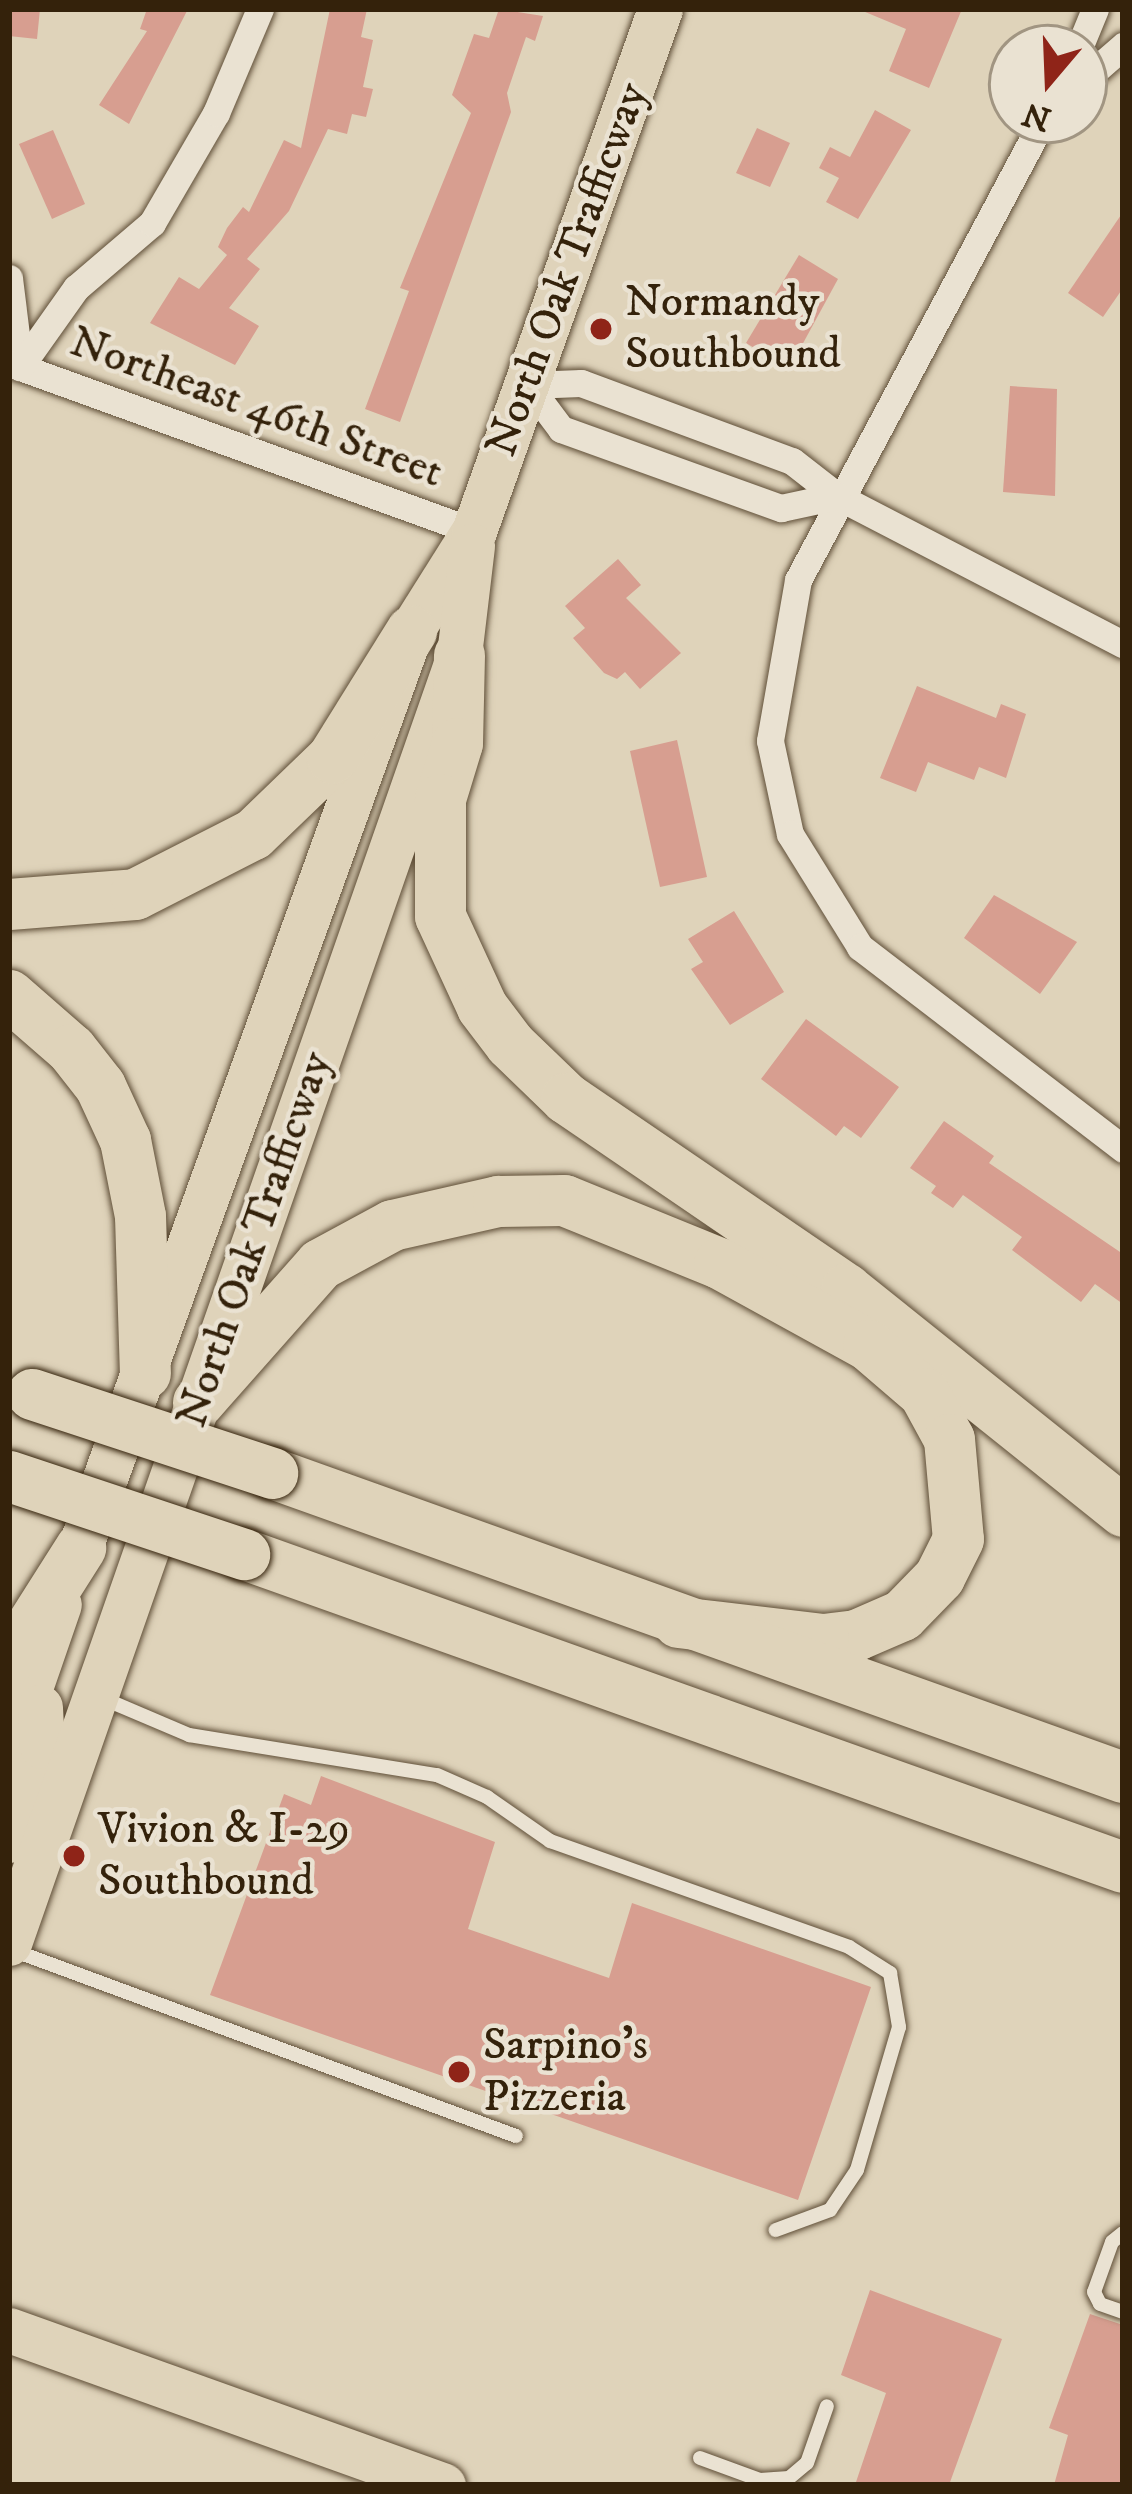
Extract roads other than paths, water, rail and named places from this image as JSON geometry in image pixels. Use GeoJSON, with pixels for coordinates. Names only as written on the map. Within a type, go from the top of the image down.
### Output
{"type":"FeatureCollection","features":[{"type":"Feature","properties":{"kind":"highway"},"geometry":{"type":"LineString","coordinates":[[9,904],[135,894],[254,834],[332,758],[411,632]]}},
{"type":"Feature","properties":{"kind":"highway"},"geometry":{"type":"LineString","coordinates":[[459,655],[457,743],[440,799],[440,916],[482,1007],[509,1044],[566,1098],[991,1399],[1123,1511]]}},
{"type":"Feature","properties":{"kind":"highway"},"geometry":{"type":"LineString","coordinates":[[9,995],[71,1049],[100,1086],[125,1140],[140,1216],[145,1373]]}},
{"type":"Feature","properties":{"kind":"highway"},"geometry":{"type":"LineString","coordinates":[[198,1402],[320,1264],[392,1226],[498,1201],[564,1200],[719,1263],[868,1345],[924,1393],[949,1439],[958,1539],[939,1577],[902,1615],[856,1635],[824,1639],[678,1622]]}},
{"type":"Feature","properties":{"kind":"highway"},"geometry":{"type":"LineString","coordinates":[[20,1390],[272,1473],[678,1622],[1123,1777]]}},
{"type":"Feature","properties":{"kind":"highway"},"geometry":{"type":"LineString","coordinates":[[9,1476],[244,1554],[1123,1867]]}},
{"type":"Feature","properties":{"kind":"highway"},"geometry":{"type":"LineString","coordinates":[[23,1661],[80,1548]]}},
{"type":"Feature","properties":{"kind":"highway"},"geometry":{"type":"LineString","coordinates":[[1006,1826],[1123,1898]]}},
{"type":"Feature","properties":{"kind":"main road","name":"North Oak Trafficway"},"geometry":{"type":"LineString","coordinates":[[80,1548],[411,632],[474,531],[660,9]]}},
{"type":"Feature","properties":{"kind":"main road","name":"North Oak Trafficway"},"geometry":{"type":"LineString","coordinates":[[9,1946],[459,655],[474,531]]}},
{"type":"Feature","properties":{"kind":"main road"},"geometry":{"type":"LineString","coordinates":[[9,1748],[23,1661]]}},
{"type":"Feature","properties":{"kind":"main road"},"geometry":{"type":"LineString","coordinates":[[9,1840],[42,1746],[23,1661]]}},
{"type":"Feature","properties":{"kind":"main road"},"geometry":{"type":"LineString","coordinates":[[9,2301],[22,2342],[442,2485]]}},
{"type":"Feature","properties":{"kind":"street"},"geometry":{"type":"LineString","coordinates":[[15,365],[64,303],[152,223],[217,113],[260,9]]}},
{"type":"Feature","properties":{"kind":"street"},"geometry":{"type":"LineString","coordinates":[[1107,9],[1123,20]]}},
{"type":"Feature","properties":{"kind":"street"},"geometry":{"type":"LineString","coordinates":[[1030,144],[837,496],[798,580],[770,741],[790,834],[860,947],[1123,1149]]}},
{"type":"Feature","properties":{"kind":"street"},"geometry":{"type":"LineString","coordinates":[[15,365],[12,284],[64,303]]}},
{"type":"Feature","properties":{"kind":"street","name":"Northeast 46th Street"},"geometry":{"type":"LineString","coordinates":[[15,365],[474,531]]}},
{"type":"Feature","properties":{"kind":"street"},"geometry":{"type":"LineString","coordinates":[[528,385],[581,383],[793,461],[837,496],[1123,644]]}},
{"type":"Feature","properties":{"kind":"street"},"geometry":{"type":"LineString","coordinates":[[528,385],[561,429],[782,508],[837,496]]}},
{"type":"Feature","properties":{"kind":"lane"},"geometry":{"type":"LineString","coordinates":[[96,1695],[189,1735],[436,1775],[488,1797],[550,1841],[849,1947],[890,1973],[899,2027],[857,2170],[830,2210],[776,2230]]}},
{"type":"Feature","properties":{"kind":"lane"},"geometry":{"type":"LineString","coordinates":[[9,1946],[516,2136]]}},
{"type":"Feature","properties":{"kind":"lane"},"geometry":{"type":"LineString","coordinates":[[1123,2233],[1112,2242],[1094,2292],[1100,2304],[1123,2312]]}},
{"type":"Feature","properties":{"kind":"lane"},"geometry":{"type":"LineString","coordinates":[[700,2458],[760,2480],[789,2478],[807,2463],[827,2406]]}},
{"type":"Feature","properties":{"kind":"place","name":"Normandy Southbound"},"geometry":{"type":"Point","coordinates":[601,329]}},
{"type":"Feature","properties":{"kind":"place","name":"Vivion & I-29 Southbound"},"geometry":{"type":"Point","coordinates":[74,1856]}},
{"type":"Feature","properties":{"kind":"place","name":"Sarpino's Pizzeria"},"geometry":{"type":"Point","coordinates":[459,2072]}}]}
